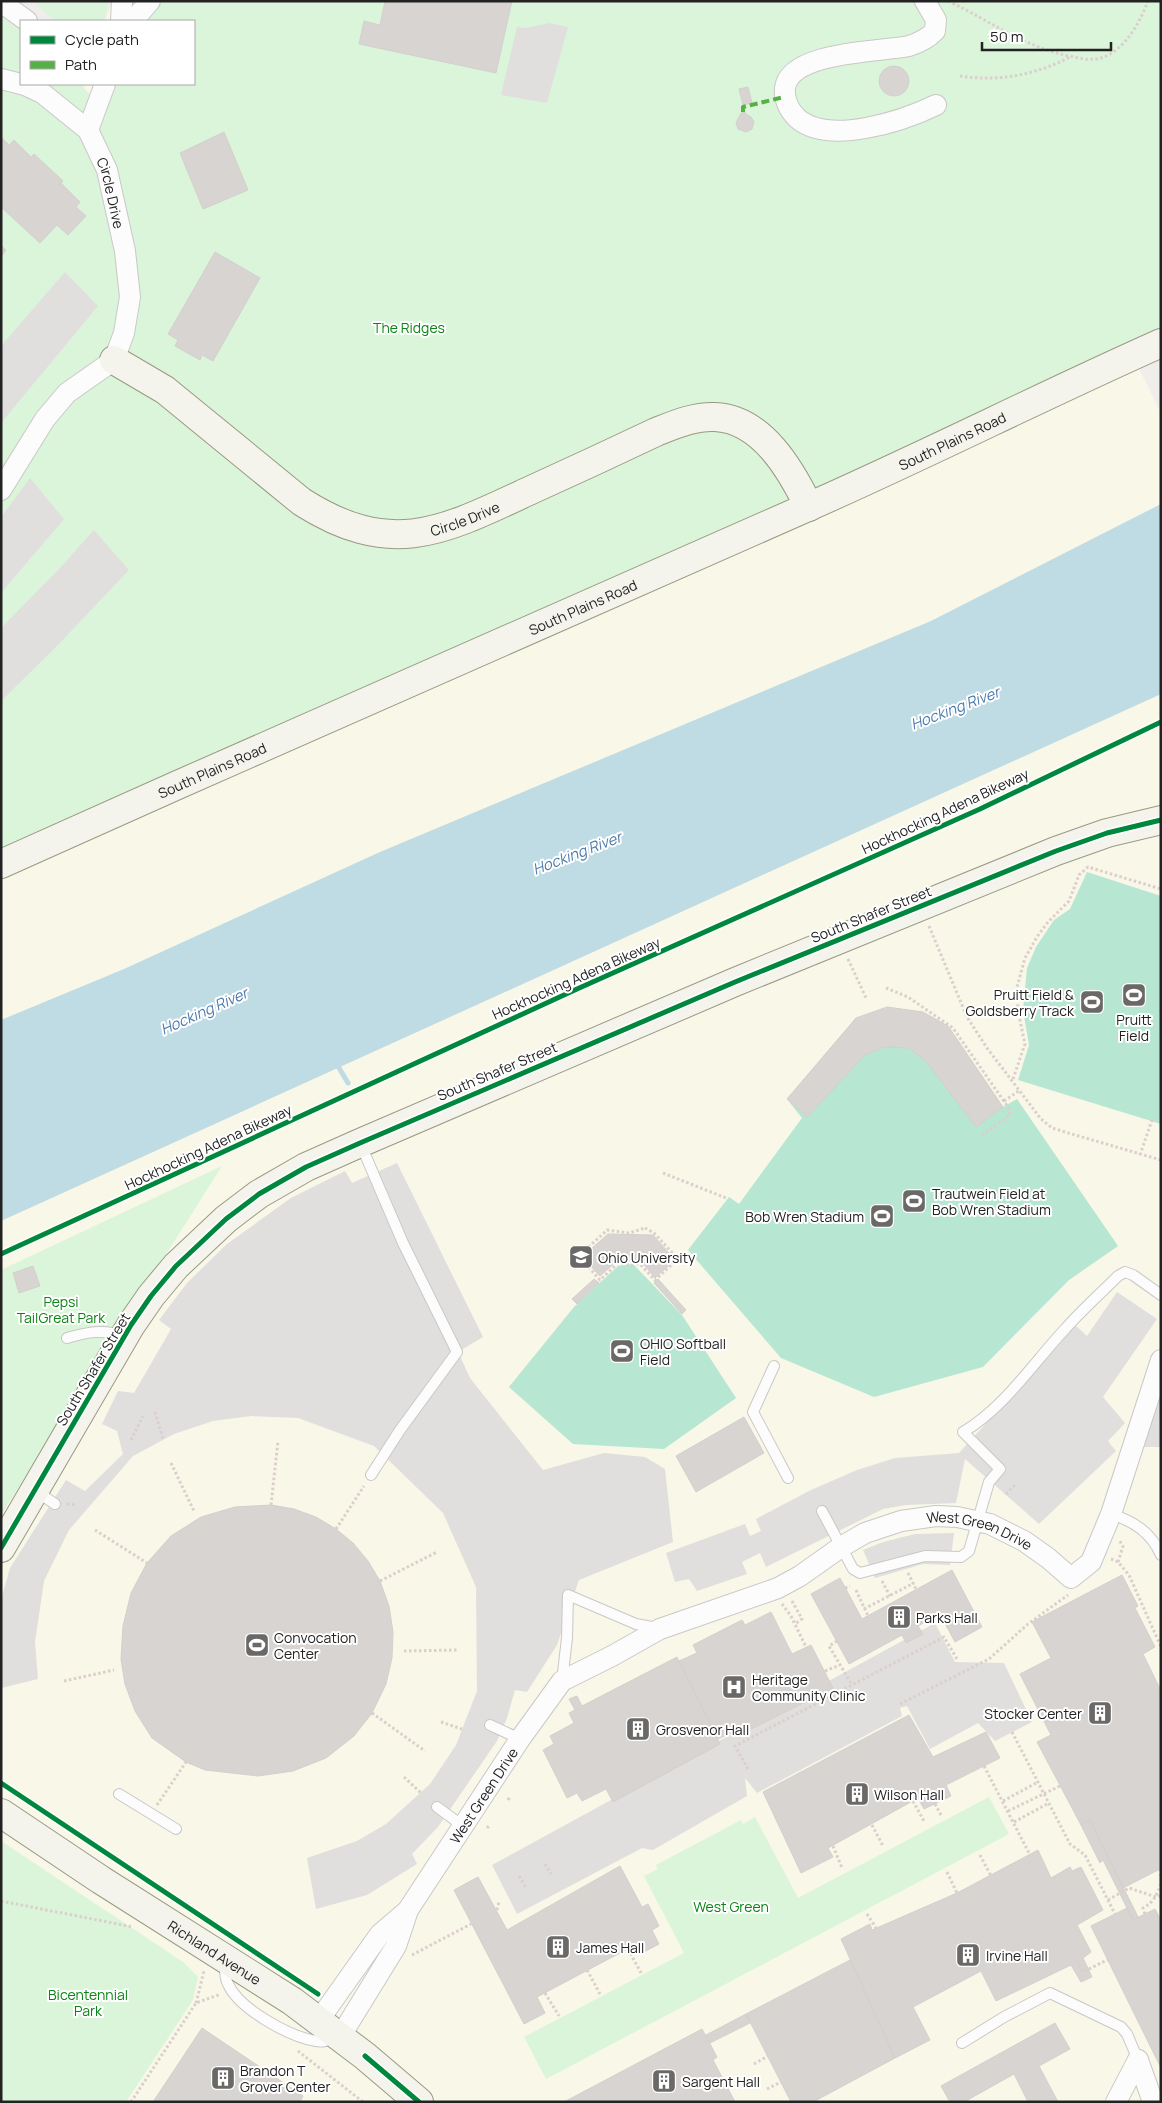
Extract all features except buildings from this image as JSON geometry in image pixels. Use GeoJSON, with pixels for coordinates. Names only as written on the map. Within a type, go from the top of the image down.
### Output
{"type":"FeatureCollection","features":[{"type":"Feature","properties":{"kind":"street"},"geometry":{"type":"LineString","coordinates":[[121,20],[122,1]]}},
{"type":"Feature","properties":{"kind":"street"},"geometry":{"type":"LineString","coordinates":[[134,20],[150,1]]}},
{"type":"Feature","properties":{"kind":"street"},"geometry":{"type":"LineString","coordinates":[[925,1],[936,20],[935,30],[929,37],[910,45],[834,56],[811,62],[795,71],[786,84],[784,97],[792,112],[802,121],[811,126],[836,131],[879,125],[915,115],[936,105]]}},
{"type":"Feature","properties":{"kind":"street"},"geometry":{"type":"LineString","coordinates":[[1,2],[26,20]]}},
{"type":"Feature","properties":{"kind":"street","name":"Circle Drive"},"geometry":{"type":"LineString","coordinates":[[1,79],[20,84]]}},
{"type":"Feature","properties":{"kind":"street","name":"Circle Drive"},"geometry":{"type":"LineString","coordinates":[[25,85],[42,93],[88,130],[107,170],[128,272],[130,297],[124,333],[114,360],[165,390],[302,502],[323,515],[346,526],[383,534],[425,533],[448,527],[494,508],[656,432],[680,423],[716,417],[744,426],[763,440],[788,468],[808,507]]}},
{"type":"Feature","properties":{"kind":"street"},"geometry":{"type":"LineString","coordinates":[[88,130],[104,85]]}},
{"type":"Feature","properties":{"kind":"street","name":"South Plains Road"},"geometry":{"type":"LineString","coordinates":[[1,864],[355,705],[808,507],[931,451],[1071,383],[1161,343]]}},
{"type":"Feature","properties":{"kind":"street"},"geometry":{"type":"LineString","coordinates":[[1,490],[45,419],[67,393],[114,360]]}},
{"type":"Feature","properties":{"kind":"street","name":"South Shafer Street"},"geometry":{"type":"LineString","coordinates":[[1,1548],[45,1497],[125,1336],[151,1296],[176,1266],[226,1219],[259,1194],[306,1167],[735,982],[1056,851],[1107,833],[1161,820]]}},
{"type":"Feature","properties":{"kind":"street","name":"West Green Drive"},"geometry":{"type":"LineString","coordinates":[[340,2037],[396,1946],[408,1910],[520,1738],[562,1681],[660,1629],[778,1588],[800,1576],[841,1547],[865,1533],[901,1521],[936,1516],[977,1520],[990,1524],[1024,1541],[1071,1578],[1091,1562],[1111,1514],[1161,1360]]}},
{"type":"Feature","properties":{"kind":"street","name":"Richland Avenue"},"geometry":{"type":"LineString","coordinates":[[1,1813],[101,1880],[215,1963],[319,2020],[419,2102]]}},
{"type":"Feature","properties":{"kind":"street","name":"West Green Drive"},"geometry":{"type":"LineString","coordinates":[[319,2020],[380,1934],[408,1910]]}},
{"type":"Feature","properties":{"kind":"street"},"geometry":{"type":"LineString","coordinates":[[1116,2102],[1138,2060]]}},
{"type":"Feature","properties":{"kind":"street"},"geometry":{"type":"LineString","coordinates":[[1138,2060],[1153,2102]]}},
{"type":"Feature","properties":{"kind":"lane"},"geometry":{"type":"LineString","coordinates":[[360,1143],[403,1242],[458,1352],[400,1430],[372,1475]]}},
{"type":"Feature","properties":{"kind":"lane"},"geometry":{"type":"LineString","coordinates":[[822,1511],[853,1569],[860,1573],[924,1556],[961,1557],[969,1551],[989,1482],[1000,1470],[963,1432],[979,1422],[1038,1362],[1066,1328],[1118,1276],[1125,1272],[1133,1275],[1161,1295]]}},
{"type":"Feature","properties":{"kind":"lane"},"geometry":{"type":"LineString","coordinates":[[67,1338],[87,1332],[100,1331],[110,1331],[125,1336]]}},
{"type":"Feature","properties":{"kind":"lane"},"geometry":{"type":"LineString","coordinates":[[774,1366],[753,1412],[788,1478]]}},
{"type":"Feature","properties":{"kind":"lane"},"geometry":{"type":"LineString","coordinates":[[1111,1514],[1134,1523],[1144,1530],[1161,1554]]}},
{"type":"Feature","properties":{"kind":"lane","name":"West Green Drive"},"geometry":{"type":"LineString","coordinates":[[562,1681],[567,1638],[568,1595],[636,1624],[660,1629]]}},
{"type":"Feature","properties":{"kind":"lane"},"geometry":{"type":"LineString","coordinates":[[490,1726],[520,1738]]}},
{"type":"Feature","properties":{"kind":"lane"},"geometry":{"type":"LineString","coordinates":[[119,1794],[176,1829]]}},
{"type":"Feature","properties":{"kind":"lane"},"geometry":{"type":"LineString","coordinates":[[437,1807],[464,1826]]}},
{"type":"Feature","properties":{"kind":"lane"},"geometry":{"type":"LineString","coordinates":[[215,1963],[225,1977],[228,1986],[246,2005],[286,2032],[316,2042],[324,2042],[340,2037]]}},
{"type":"Feature","properties":{"kind":"lane"},"geometry":{"type":"LineString","coordinates":[[962,2043],[1004,2017],[1050,1993],[1121,2027],[1127,2034],[1138,2060]]}},
{"type":"Feature","properties":{"kind":"path"},"geometry":{"type":"LineString","coordinates":[[948,1],[1025,43],[1054,54],[1093,60],[1105,57],[1122,43],[1133,31],[1143,15],[1148,1]]}},
{"type":"Feature","properties":{"kind":"path"},"geometry":{"type":"LineString","coordinates":[[960,76],[981,79],[1021,76],[1052,67],[1071,57]]}},
{"type":"Feature","properties":{"kind":"path"},"geometry":{"type":"LineString","coordinates":[[1013,1079],[1024,1044],[1018,1011],[1018,987],[1025,958],[1048,922],[1070,901],[1079,875],[1088,867],[1161,889]]}},
{"type":"Feature","properties":{"kind":"path"},"geometry":{"type":"LineString","coordinates":[[926,921],[967,1017],[987,1048],[1041,1119],[1052,1128],[1161,1160]]}},
{"type":"Feature","properties":{"kind":"path"},"geometry":{"type":"LineString","coordinates":[[846,954],[867,1000]]}},
{"type":"Feature","properties":{"kind":"path"},"geometry":{"type":"LineString","coordinates":[[886,988],[908,997],[952,1028],[1010,1110],[1010,1115],[982,1135]]}},
{"type":"Feature","properties":{"kind":"path"},"geometry":{"type":"LineString","coordinates":[[1004,1101],[1020,1090]]}},
{"type":"Feature","properties":{"kind":"path"},"geometry":{"type":"LineString","coordinates":[[1140,1155],[1152,1120]]}},
{"type":"Feature","properties":{"kind":"path"},"geometry":{"type":"LineString","coordinates":[[663,1173],[726,1198]]}},
{"type":"Feature","properties":{"kind":"path"},"geometry":{"type":"LineString","coordinates":[[645,1226],[678,1259],[655,1280],[640,1264],[617,1264],[600,1280],[579,1256],[607,1230],[629,1233],[645,1226]]}},
{"type":"Feature","properties":{"kind":"path"},"geometry":{"type":"LineString","coordinates":[[155,1412],[163,1439]]}},
{"type":"Feature","properties":{"kind":"path"},"geometry":{"type":"LineString","coordinates":[[131,1440],[143,1416]]}},
{"type":"Feature","properties":{"kind":"path"},"geometry":{"type":"LineString","coordinates":[[271,1505],[278,1441]]}},
{"type":"Feature","properties":{"kind":"path"},"geometry":{"type":"LineString","coordinates":[[172,1463],[194,1511]]}},
{"type":"Feature","properties":{"kind":"path"},"geometry":{"type":"LineString","coordinates":[[336,1529],[372,1475]]}},
{"type":"Feature","properties":{"kind":"path"},"geometry":{"type":"LineString","coordinates":[[1006,1494],[1015,1485]]}},
{"type":"Feature","properties":{"kind":"path"},"geometry":{"type":"LineString","coordinates":[[95,1530],[147,1563]]}},
{"type":"Feature","properties":{"kind":"path"},"geometry":{"type":"LineString","coordinates":[[1115,1536],[1123,1546],[1118,1562]]}},
{"type":"Feature","properties":{"kind":"path"},"geometry":{"type":"LineString","coordinates":[[380,1581],[437,1552]]}},
{"type":"Feature","properties":{"kind":"path"},"geometry":{"type":"LineString","coordinates":[[1103,1557],[1118,1562],[1129,1575],[1160,1644]]}},
{"type":"Feature","properties":{"kind":"path"},"geometry":{"type":"LineString","coordinates":[[907,1572],[916,1589]]}},
{"type":"Feature","properties":{"kind":"path"},"geometry":{"type":"LineString","coordinates":[[881,1581],[890,1596]]}},
{"type":"Feature","properties":{"kind":"path"},"geometry":{"type":"LineString","coordinates":[[864,1609],[914,1583]]}},
{"type":"Feature","properties":{"kind":"path"},"geometry":{"type":"LineString","coordinates":[[845,1588],[850,1586]]}},
{"type":"Feature","properties":{"kind":"path"},"geometry":{"type":"LineString","coordinates":[[856,1590],[868,1616]]}},
{"type":"Feature","properties":{"kind":"path"},"geometry":{"type":"LineString","coordinates":[[790,1596],[802,1619],[794,1624]]}},
{"type":"Feature","properties":{"kind":"path"},"geometry":{"type":"LineString","coordinates":[[780,1601],[791,1616],[806,1647]]}},
{"type":"Feature","properties":{"kind":"path"},"geometry":{"type":"LineString","coordinates":[[791,1616],[795,1608]]}},
{"type":"Feature","properties":{"kind":"path"},"geometry":{"type":"LineString","coordinates":[[900,1704],[989,1659],[1033,1621]]}},
{"type":"Feature","properties":{"kind":"path"},"geometry":{"type":"LineString","coordinates":[[748,1770],[735,1746],[944,1637],[957,1659]]}},
{"type":"Feature","properties":{"kind":"path"},"geometry":{"type":"LineString","coordinates":[[837,1641],[829,1646],[852,1685]]}},
{"type":"Feature","properties":{"kind":"path"},"geometry":{"type":"LineString","coordinates":[[404,1651],[458,1650]]}},
{"type":"Feature","properties":{"kind":"path"},"geometry":{"type":"LineString","coordinates":[[825,1671],[840,1665]]}},
{"type":"Feature","properties":{"kind":"path"},"geometry":{"type":"LineString","coordinates":[[64,1680],[114,1670]]}},
{"type":"Feature","properties":{"kind":"path"},"geometry":{"type":"LineString","coordinates":[[372,1713],[425,1751]]}},
{"type":"Feature","properties":{"kind":"path"},"geometry":{"type":"LineString","coordinates":[[441,1722],[462,1730]]}},
{"type":"Feature","properties":{"kind":"path"},"geometry":{"type":"LineString","coordinates":[[1012,1732],[1070,1844],[1085,1855],[1115,1914]]}},
{"type":"Feature","properties":{"kind":"path"},"geometry":{"type":"LineString","coordinates":[[152,1814],[186,1762]]}},
{"type":"Feature","properties":{"kind":"path"},"geometry":{"type":"LineString","coordinates":[[984,1766],[1030,1854]]}},
{"type":"Feature","properties":{"kind":"path"},"geometry":{"type":"LineString","coordinates":[[404,1777],[421,1793]]}},
{"type":"Feature","properties":{"kind":"path"},"geometry":{"type":"LineString","coordinates":[[1003,1801],[1038,1782]]}},
{"type":"Feature","properties":{"kind":"path"},"geometry":{"type":"LineString","coordinates":[[1008,1812],[1060,1786]]}},
{"type":"Feature","properties":{"kind":"path"},"geometry":{"type":"LineString","coordinates":[[913,1801],[925,1823]]}},
{"type":"Feature","properties":{"kind":"path"},"geometry":{"type":"LineString","coordinates":[[1014,1822],[1049,1803]]}},
{"type":"Feature","properties":{"kind":"path"},"geometry":{"type":"LineString","coordinates":[[935,1804],[941,1815]]}},
{"type":"Feature","properties":{"kind":"path"},"geometry":{"type":"LineString","coordinates":[[872,1825],[883,1846]]}},
{"type":"Feature","properties":{"kind":"path"},"geometry":{"type":"LineString","coordinates":[[833,1846],[842,1868]]}},
{"type":"Feature","properties":{"kind":"path"},"geometry":{"type":"LineString","coordinates":[[980,1855],[991,1876]]}},
{"type":"Feature","properties":{"kind":"path"},"geometry":{"type":"LineString","coordinates":[[545,1864],[551,1874]]}},
{"type":"Feature","properties":{"kind":"path"},"geometry":{"type":"LineString","coordinates":[[1145,1914],[1143,1908],[1151,1904],[1158,1897],[1161,1883],[1160,1868]]}},
{"type":"Feature","properties":{"kind":"path"},"geometry":{"type":"LineString","coordinates":[[947,1872],[958,1894]]}},
{"type":"Feature","properties":{"kind":"path"},"geometry":{"type":"LineString","coordinates":[[520,1876],[526,1888]]}},
{"type":"Feature","properties":{"kind":"path"},"geometry":{"type":"LineString","coordinates":[[1108,1900],[1129,1888],[1158,1897]]}},
{"type":"Feature","properties":{"kind":"path"},"geometry":{"type":"LineString","coordinates":[[1,1900],[136,1928]]}},
{"type":"Feature","properties":{"kind":"path"},"geometry":{"type":"LineString","coordinates":[[496,1910],[499,1902]]}},
{"type":"Feature","properties":{"kind":"path"},"geometry":{"type":"LineString","coordinates":[[867,1914],[876,1928]]}},
{"type":"Feature","properties":{"kind":"path"},"geometry":{"type":"LineString","coordinates":[[409,1957],[472,1924]]}},
{"type":"Feature","properties":{"kind":"path"},"geometry":{"type":"LineString","coordinates":[[628,1949],[641,1973]]}},
{"type":"Feature","properties":{"kind":"path"},"geometry":{"type":"LineString","coordinates":[[1077,1960],[1083,1972],[1109,1959]]}},
{"type":"Feature","properties":{"kind":"path"},"geometry":{"type":"LineString","coordinates":[[131,2102],[196,2003],[215,1963]]}},
{"type":"Feature","properties":{"kind":"path"},"geometry":{"type":"LineString","coordinates":[[587,1970],[600,1994]]}},
{"type":"Feature","properties":{"kind":"path"},"geometry":{"type":"LineString","coordinates":[[196,2003],[224,1993]]}},
{"type":"Feature","properties":{"kind":"path"},"geometry":{"type":"LineString","coordinates":[[545,1993],[559,2016]]}},
{"type":"Feature","properties":{"kind":"path"},"geometry":{"type":"LineString","coordinates":[[754,2064],[768,2056]]}},
{"type":"Feature","properties":{"kind":"path"},"geometry":{"type":"LineString","coordinates":[[767,2089],[781,2082]]}},
{"type":"Feature","properties":{"kind":"shaded area","name":"Ohio University"},"geometry":{"type":"Polygon","coordinates":[[[112,1],[965,1],[1008,104],[1161,413],[1161,2102],[1,2102],[1,24],[20,85],[83,90],[85,85],[195,85],[195,20],[105,20],[112,1]]]}},
{"type":"Feature","properties":{"kind":"shaded area"},"geometry":{"type":"Polygon","coordinates":[[[549,23],[568,27],[547,103],[501,95],[517,27],[526,28],[549,23]]]}},
{"type":"Feature","properties":{"kind":"shaded area"},"geometry":{"type":"Polygon","coordinates":[[[65,272],[98,306],[1,423],[1,346],[65,272]]]}},
{"type":"Feature","properties":{"kind":"shaded area"},"geometry":{"type":"Polygon","coordinates":[[[30,478],[64,519],[1,593],[1,517],[30,478]]]}},
{"type":"Feature","properties":{"kind":"shaded area"},"geometry":{"type":"Polygon","coordinates":[[[94,530],[129,570],[56,647],[1,701],[1,628],[94,530]]]}},
{"type":"Feature","properties":{"kind":"shaded area"},"geometry":{"type":"Polygon","coordinates":[[[397,1163],[483,1337],[458,1352],[470,1378],[543,1470],[604,1453],[645,1457],[665,1469],[673,1542],[579,1580],[557,1645],[527,1692],[515,1690],[507,1718],[497,1741],[438,1827],[412,1854],[417,1864],[367,1895],[316,1909],[307,1858],[357,1841],[386,1824],[430,1784],[456,1745],[477,1691],[476,1587],[443,1513],[374,1446],[298,1418],[251,1416],[213,1421],[174,1434],[133,1456],[69,1530],[44,1581],[35,1642],[38,1679],[1,1688],[1,1600],[10,1568],[66,1480],[85,1491],[123,1454],[117,1431],[102,1424],[118,1391],[134,1393],[171,1329],[159,1320],[187,1283],[227,1244],[291,1198],[345,1171],[352,1183],[397,1163]]]}},
{"type":"Feature","properties":{"kind":"shaded area"},"geometry":{"type":"Polygon","coordinates":[[[1117,1292],[1157,1319],[1103,1397],[1125,1423],[1108,1441],[1116,1451],[1039,1524],[965,1459],[956,1503],[906,1505],[883,1509],[766,1567],[760,1553],[742,1562],[747,1574],[697,1591],[689,1579],[675,1582],[666,1553],[745,1524],[750,1536],[761,1531],[756,1519],[811,1490],[857,1470],[895,1458],[959,1453],[1075,1325],[1087,1336],[1117,1292]]]}},
{"type":"Feature","properties":{"kind":"shaded area"},"geometry":{"type":"Polygon","coordinates":[[[1161,1371],[1161,1447],[1143,1447],[1161,1371]]]}},
{"type":"Feature","properties":{"kind":"shaded area"},"geometry":{"type":"Polygon","coordinates":[[[954,1533],[950,1565],[923,1564],[875,1578],[863,1550],[883,1542],[915,1534],[954,1533]]]}},
{"type":"Feature","properties":{"kind":"shaded area"},"geometry":{"type":"Polygon","coordinates":[[[935,1623],[955,1662],[1004,1663],[1032,1722],[995,1741],[978,1723],[930,1749],[907,1706],[900,1708],[902,1716],[757,1793],[745,1778],[747,1796],[653,1850],[642,1848],[517,1914],[492,1865],[935,1623]]]}},
{"type":"Feature","properties":{"kind":"green space"},"geometry":{"type":"Polygon","coordinates":[[[32,1],[109,1],[104,20],[54,20],[32,1]]]}},
{"type":"Feature","properties":{"kind":"green space","name":"The Ridges"},"geometry":{"type":"Polygon","coordinates":[[[122,1],[1161,1],[1161,343],[1,864],[1,16],[20,30],[20,85],[81,85],[90,95],[97,85],[195,85],[195,20],[121,20],[122,1]]]}},
{"type":"Feature","properties":{"kind":"green space","name":"Pruitt Field & Goldsberry Track"},"geometry":{"type":"Polygon","coordinates":[[[1087,872],[1161,896],[1161,1124],[1018,1080],[1029,1045],[1023,1010],[1027,968],[1036,947],[1054,920],[1070,909],[1087,872]]]}},
{"type":"Feature","properties":{"kind":"green space","name":"Bob Wren Stadium"},"geometry":{"type":"Polygon","coordinates":[[[856,1018],[948,1026],[1003,1107],[1017,1099],[1118,1246],[1069,1280],[983,1367],[874,1397],[781,1358],[688,1250],[729,1197],[739,1204],[802,1118],[787,1099],[856,1018]]]}},
{"type":"Feature","properties":{"kind":"green space","name":"Pepsi TailGreat Park"},"geometry":{"type":"Polygon","coordinates":[[[222,1166],[1,1515],[1,1270],[222,1166]]]}},
{"type":"Feature","properties":{"kind":"green space","name":"OHIO Softball Field"},"geometry":{"type":"Polygon","coordinates":[[[633,1264],[682,1315],[736,1398],[664,1449],[573,1444],[509,1387],[574,1307],[618,1266],[633,1264]]]}},
{"type":"Feature","properties":{"kind":"green space","name":"West Green"},"geometry":{"type":"Polygon","coordinates":[[[989,1797],[1009,1834],[546,2079],[524,2037],[684,1953],[644,1876],[658,1869],[656,1865],[741,1820],[743,1824],[755,1817],[798,1898],[989,1797]]]}},
{"type":"Feature","properties":{"kind":"green space","name":"Bicentennial Park"},"geometry":{"type":"Polygon","coordinates":[[[1,1841],[183,1962],[198,1977],[193,2000],[126,2102],[1,2102],[1,1841]]]}},
{"type":"Feature","properties":{"kind":"water","name":"Hocking River"},"geometry":{"type":"Polygon","coordinates":[[[1161,504],[1161,694],[1,1221],[1,1020],[124,969],[380,852],[931,621],[1161,504]]]}},
{"type":"Feature","properties":{"kind":"waterway"},"geometry":{"type":"LineString","coordinates":[[335,1061],[348,1083]]}},
{"type":"Feature","properties":{"kind":"marked path"},"geometry":{"type":"LineString","coordinates":[[743,112],[743,107],[784,97]]}},
{"type":"Feature","properties":{"kind":"cycle path","name":"Hockhocking Adena Bikeway"},"geometry":{"type":"LineString","coordinates":[[1,1254],[577,989],[980,809],[1161,722]]}},
{"type":"Feature","properties":{"kind":"cycle path"},"geometry":{"type":"LineString","coordinates":[[1,1548],[131,1325],[151,1296],[176,1266],[226,1219],[259,1194],[306,1167],[735,982],[1056,851],[1107,833],[1161,820]]}},
{"type":"Feature","properties":{"kind":"cycle path"},"geometry":{"type":"LineString","coordinates":[[1,1783],[318,1994]]}},
{"type":"Feature","properties":{"kind":"cycle path"},"geometry":{"type":"LineString","coordinates":[[365,2056],[419,2102]]}},
{"type":"Feature","properties":{"kind":"place","name":"Pruitt Field"},"geometry":{"type":"Point","coordinates":[1134,995]}},
{"type":"Feature","properties":{"kind":"place","name":"Pruitt Field & Goldsberry Track"},"geometry":{"type":"Point","coordinates":[1092,1002]}},
{"type":"Feature","properties":{"kind":"place","name":"Trautwein Field at Bob Wren Stadium"},"geometry":{"type":"Point","coordinates":[914,1201]}},
{"type":"Feature","properties":{"kind":"place","name":"Bob Wren Stadium"},"geometry":{"type":"Point","coordinates":[882,1216]}},
{"type":"Feature","properties":{"kind":"place","name":"Ohio University"},"geometry":{"type":"Point","coordinates":[581,1257]}},
{"type":"Feature","properties":{"kind":"place","name":"OHIO Softball Field"},"geometry":{"type":"Point","coordinates":[622,1351]}},
{"type":"Feature","properties":{"kind":"place","name":"Parks Hall"},"geometry":{"type":"Point","coordinates":[899,1617]}},
{"type":"Feature","properties":{"kind":"place","name":"Convocation Center"},"geometry":{"type":"Point","coordinates":[257,1645]}},
{"type":"Feature","properties":{"kind":"place","name":"Heritage Community Clinic"},"geometry":{"type":"Point","coordinates":[734,1687]}},
{"type":"Feature","properties":{"kind":"place","name":"Stocker Center"},"geometry":{"type":"Point","coordinates":[1100,1713]}},
{"type":"Feature","properties":{"kind":"place","name":"Grosvenor Hall"},"geometry":{"type":"Point","coordinates":[638,1729]}},
{"type":"Feature","properties":{"kind":"place","name":"Wilson Hall"},"geometry":{"type":"Point","coordinates":[857,1794]}},
{"type":"Feature","properties":{"kind":"place","name":"James Hall"},"geometry":{"type":"Point","coordinates":[558,1947]}},
{"type":"Feature","properties":{"kind":"place","name":"Irvine Hall"},"geometry":{"type":"Point","coordinates":[968,1955]}},
{"type":"Feature","properties":{"kind":"place","name":"Brandon T Grover Center"},"geometry":{"type":"Point","coordinates":[223,2078]}},
{"type":"Feature","properties":{"kind":"place","name":"Sargent Hall"},"geometry":{"type":"Point","coordinates":[664,2081]}}]}
